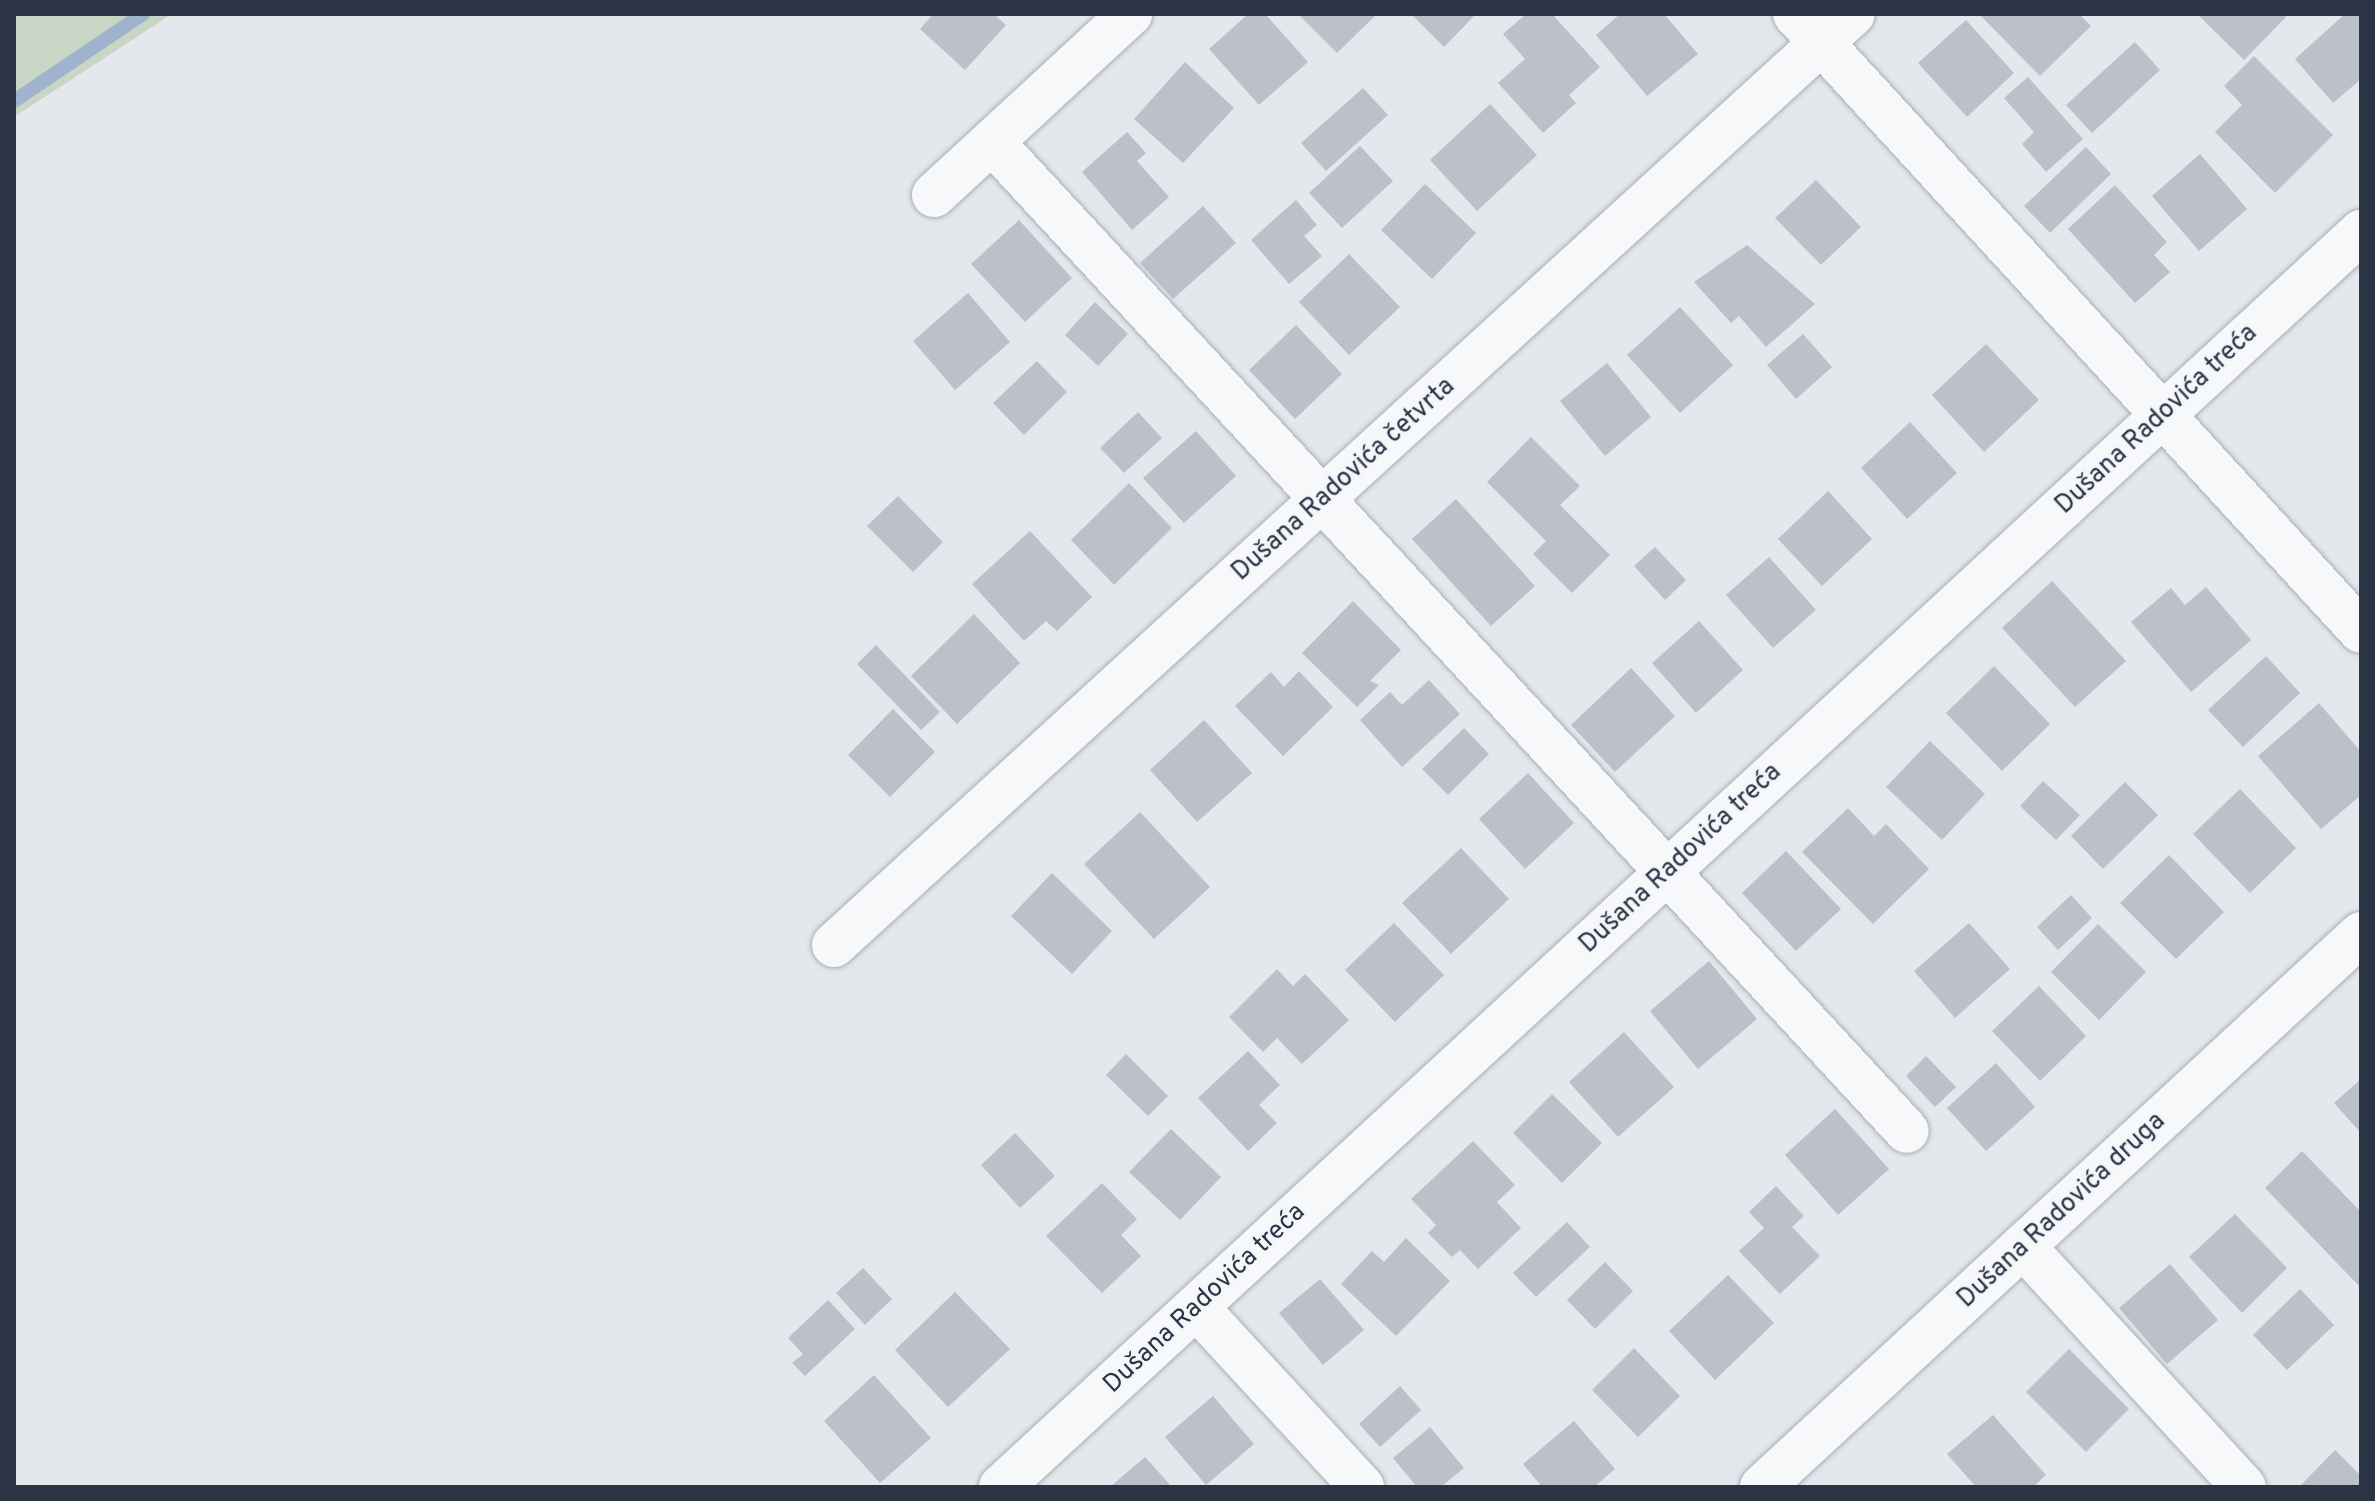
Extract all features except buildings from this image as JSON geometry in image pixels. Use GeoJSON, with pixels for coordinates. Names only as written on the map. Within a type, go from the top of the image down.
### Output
{"type":"FeatureCollection","features":[{"type":"Feature","properties":{"kind":"street"},"geometry":{"type":"LineString","coordinates":[[934,195],[1130,14]]}},
{"type":"Feature","properties":{"kind":"street"},"geometry":{"type":"LineString","coordinates":[[1823,23],[2159,418],[2361,631]]}},
{"type":"Feature","properties":{"kind":"street","name":"Dušana Radovića četvrta"},"geometry":{"type":"LineString","coordinates":[[834,945],[1322,500],[1823,23]]}},
{"type":"Feature","properties":{"kind":"street"},"geometry":{"type":"LineString","coordinates":[[992,142],[1907,1131]]}},
{"type":"Feature","properties":{"kind":"street","name":"Dušana Radovića treća"},"geometry":{"type":"LineString","coordinates":[[1001,1487],[2361,232]]}},
{"type":"Feature","properties":{"kind":"street","name":"Dušana Radovića druga"},"geometry":{"type":"LineString","coordinates":[[1762,1487],[2361,934]]}},
{"type":"Feature","properties":{"kind":"street"},"geometry":{"type":"LineString","coordinates":[[2023,1246],[2244,1487]]}},
{"type":"Feature","properties":{"kind":"street"},"geometry":{"type":"LineString","coordinates":[[1196,1307],[1362,1487]]}},
{"type":"Feature","properties":{"kind":"green space"},"geometry":{"type":"Polygon","coordinates":[[[14,14],[172,14],[14,117],[14,14]]]}},
{"type":"Feature","properties":{"kind":"waterway"},"geometry":{"type":"LineString","coordinates":[[14,101],[143,14]]}}]}
